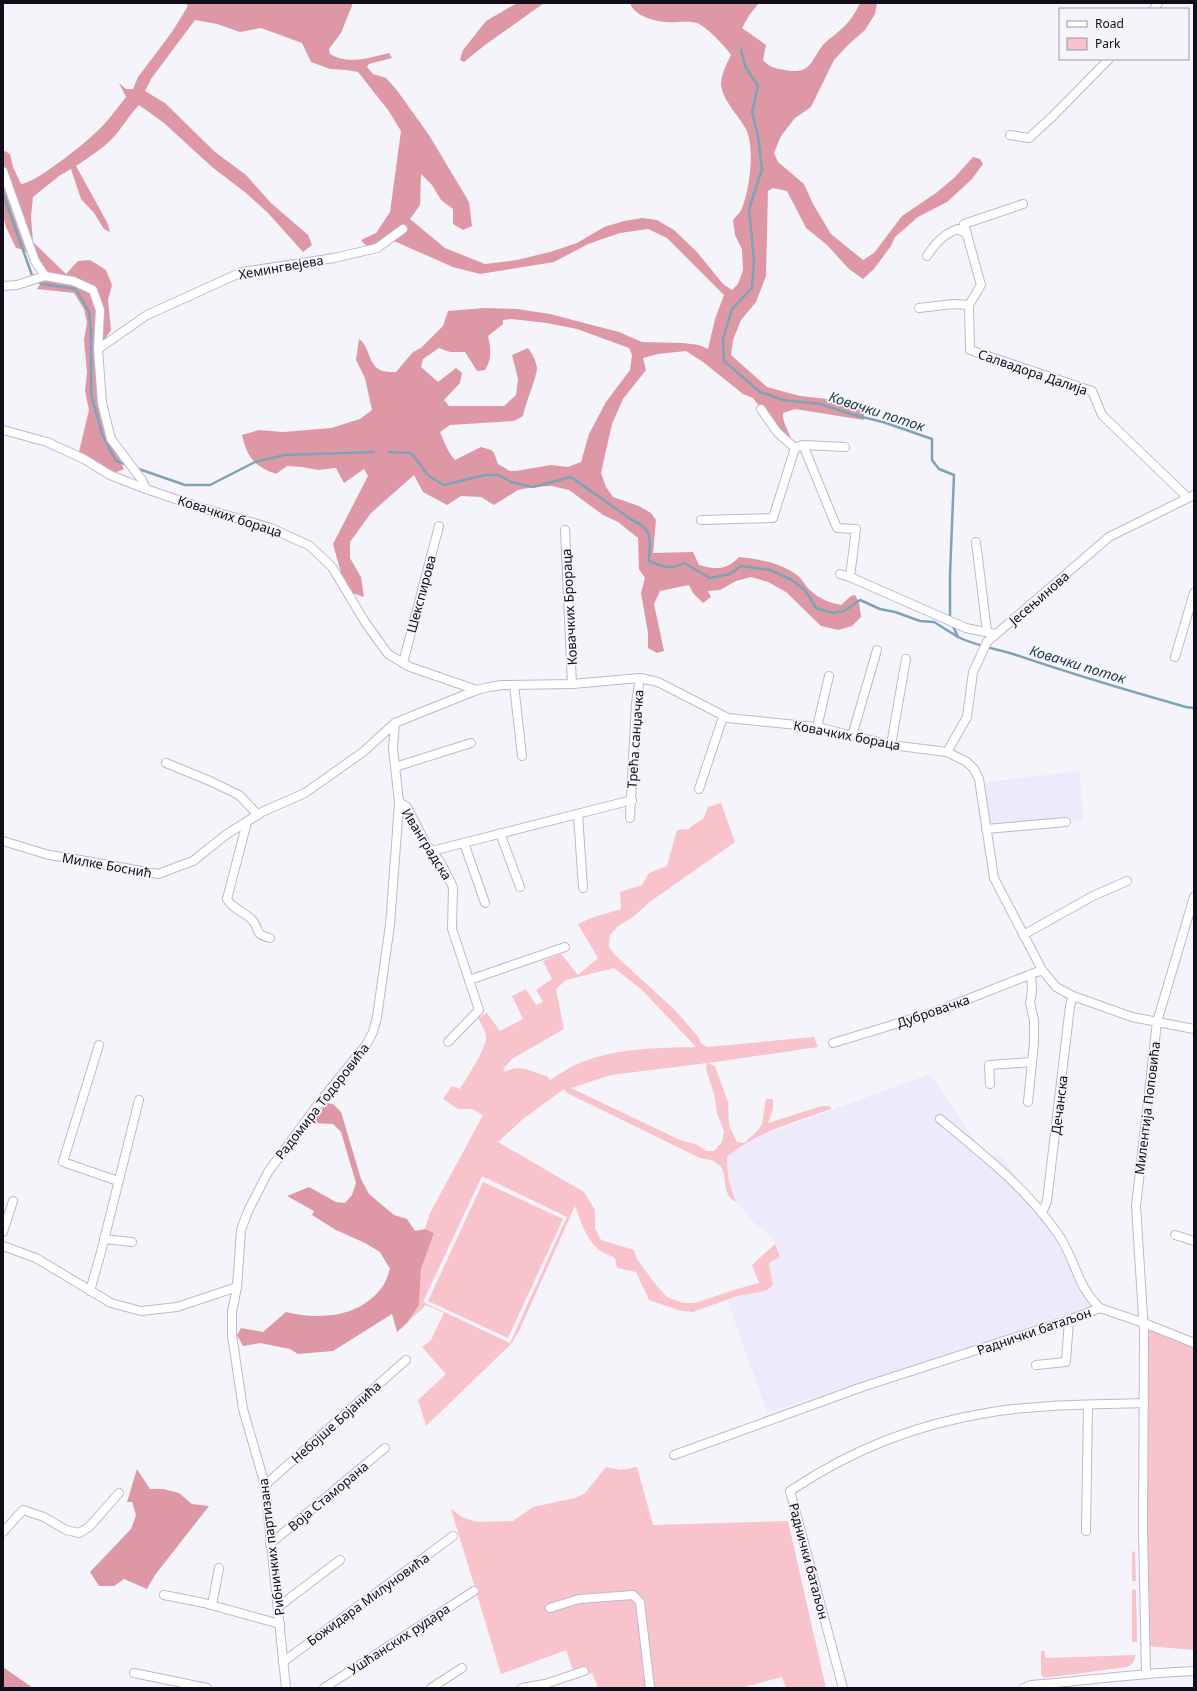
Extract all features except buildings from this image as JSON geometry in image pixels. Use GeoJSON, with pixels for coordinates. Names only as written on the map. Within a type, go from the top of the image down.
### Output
{"type":"FeatureCollection","features":[{"type":"Feature","properties":{"kind":"street"},"geometry":{"type":"LineString","coordinates":[[1010,135],[1029,138],[1053,116],[1108,60]]}},
{"type":"Feature","properties":{"kind":"street"},"geometry":{"type":"LineString","coordinates":[[3,171],[35,261],[45,276]]}},
{"type":"Feature","properties":{"kind":"street"},"geometry":{"type":"LineString","coordinates":[[919,308],[953,304],[969,305],[981,285],[964,224],[1023,204]]}},
{"type":"Feature","properties":{"kind":"street","name":"Хемингвејева"},"geometry":{"type":"LineString","coordinates":[[98,349],[147,314],[242,272],[334,258],[377,248],[403,229]]}},
{"type":"Feature","properties":{"kind":"street"},"geometry":{"type":"LineString","coordinates":[[927,256],[937,242],[949,232],[958,230],[966,234]]}},
{"type":"Feature","properties":{"kind":"street"},"geometry":{"type":"LineString","coordinates":[[3,286],[17,285],[45,276],[73,282],[93,290],[100,310],[98,349],[102,402],[111,439],[142,480],[146,489]]}},
{"type":"Feature","properties":{"kind":"street","name":"Салвадора Далија"},"geometry":{"type":"LineString","coordinates":[[969,305],[970,350],[1092,391],[1102,414],[1191,497]]}},
{"type":"Feature","properties":{"kind":"street"},"geometry":{"type":"LineString","coordinates":[[761,409],[777,432],[799,446],[845,447]]}},
{"type":"Feature","properties":{"kind":"street","name":"Ковачких бораца"},"geometry":{"type":"LineString","coordinates":[[3,430],[47,442],[84,458],[110,474],[146,489],[202,508],[271,528],[310,546],[332,568],[365,622],[388,654],[403,663],[448,681],[477,690]]}},
{"type":"Feature","properties":{"kind":"street"},"geometry":{"type":"LineString","coordinates":[[701,520],[773,518],[799,446]]}},
{"type":"Feature","properties":{"kind":"street"},"geometry":{"type":"LineString","coordinates":[[799,446],[837,528],[856,529],[850,577]]}},
{"type":"Feature","properties":{"kind":"street","name":"Јесењинова"},"geometry":{"type":"LineString","coordinates":[[947,752],[967,717],[973,672],[991,633],[1018,617],[1109,537],[1191,497]]}},
{"type":"Feature","properties":{"kind":"street","name":"Шекспирова"},"geometry":{"type":"LineString","coordinates":[[403,663],[439,526]]}},
{"type":"Feature","properties":{"kind":"street","name":"Ковачких Брораца"},"geometry":{"type":"LineString","coordinates":[[565,530],[572,684]]}},
{"type":"Feature","properties":{"kind":"street"},"geometry":{"type":"LineString","coordinates":[[840,574],[850,577],[958,625],[991,633],[976,542]]}},
{"type":"Feature","properties":{"kind":"street"},"geometry":{"type":"LineString","coordinates":[[1175,658],[1194,593]]}},
{"type":"Feature","properties":{"kind":"street"},"geometry":{"type":"LineString","coordinates":[[852,736],[877,650]]}},
{"type":"Feature","properties":{"kind":"street"},"geometry":{"type":"LineString","coordinates":[[890,744],[906,659]]}},
{"type":"Feature","properties":{"kind":"street"},"geometry":{"type":"LineString","coordinates":[[816,727],[829,676]]}},
{"type":"Feature","properties":{"kind":"street","name":"Ковачких бораца"},"geometry":{"type":"LineString","coordinates":[[395,723],[477,690],[502,685],[572,684],[640,678],[658,682],[723,717],[816,727],[890,744],[947,752],[967,762],[974,769],[979,779],[994,878],[1042,970],[1056,987],[1073,996],[1132,1017],[1194,1029]]}},
{"type":"Feature","properties":{"kind":"street","name":"Трећа санџачка"},"geometry":{"type":"LineString","coordinates":[[630,818],[636,703],[640,678]]}},
{"type":"Feature","properties":{"kind":"street"},"geometry":{"type":"LineString","coordinates":[[514,685],[522,756]]}},
{"type":"Feature","properties":{"kind":"street"},"geometry":{"type":"LineString","coordinates":[[699,789],[723,717]]}},
{"type":"Feature","properties":{"kind":"street","name":"Радомира Тодоровића"},"geometry":{"type":"LineString","coordinates":[[232,1312],[237,1287],[242,1230],[248,1211],[268,1172],[319,1103],[366,1045],[373,1032],[377,1017],[390,925],[399,802],[393,748],[395,723]]}},
{"type":"Feature","properties":{"kind":"street","name":"Милке Боснић"},"geometry":{"type":"LineString","coordinates":[[3,841],[49,855],[158,874],[193,861],[227,834],[258,815],[305,793],[363,752],[395,723]]}},
{"type":"Feature","properties":{"kind":"street"},"geometry":{"type":"LineString","coordinates":[[395,767],[471,742]]}},
{"type":"Feature","properties":{"kind":"street"},"geometry":{"type":"LineString","coordinates":[[166,763],[210,781],[238,795],[258,815]]}},
{"type":"Feature","properties":{"kind":"street","name":"Трећа санџачка"},"geometry":{"type":"LineString","coordinates":[[432,851],[632,800]]}},
{"type":"Feature","properties":{"kind":"street","name":"Иванградска"},"geometry":{"type":"LineString","coordinates":[[399,802],[407,807],[454,887],[452,929],[478,1010],[448,1042]]}},
{"type":"Feature","properties":{"kind":"street"},"geometry":{"type":"LineString","coordinates":[[578,814],[583,888]]}},
{"type":"Feature","properties":{"kind":"street"},"geometry":{"type":"LineString","coordinates":[[247,822],[227,899],[230,904],[253,921],[257,932],[260,935],[270,938]]}},
{"type":"Feature","properties":{"kind":"street"},"geometry":{"type":"LineString","coordinates":[[986,829],[1066,822]]}},
{"type":"Feature","properties":{"kind":"street"},"geometry":{"type":"LineString","coordinates":[[500,834],[520,887]]}},
{"type":"Feature","properties":{"kind":"street"},"geometry":{"type":"LineString","coordinates":[[464,843],[485,903]]}},
{"type":"Feature","properties":{"kind":"street"},"geometry":{"type":"LineString","coordinates":[[1023,935],[1100,892],[1127,881]]}},
{"type":"Feature","properties":{"kind":"street","name":"Милентија Поповића"},"geometry":{"type":"LineString","coordinates":[[1144,1323],[1136,1206],[1157,1022],[1194,897]]}},
{"type":"Feature","properties":{"kind":"street"},"geometry":{"type":"LineString","coordinates":[[468,980],[565,947]]}},
{"type":"Feature","properties":{"kind":"street","name":"Дубровачка"},"geometry":{"type":"LineString","coordinates":[[833,1043],[935,1012],[1042,970]]}},
{"type":"Feature","properties":{"kind":"street"},"geometry":{"type":"LineString","coordinates":[[1028,1102],[1034,1020],[1030,1003],[1032,991],[1031,974]]}},
{"type":"Feature","properties":{"kind":"street","name":"Дечанска"},"geometry":{"type":"LineString","coordinates":[[1042,1213],[1047,1201],[1069,1014],[1073,996]]}},
{"type":"Feature","properties":{"kind":"street"},"geometry":{"type":"LineString","coordinates":[[99,1045],[63,1162],[118,1181]]}},
{"type":"Feature","properties":{"kind":"street"},"geometry":{"type":"LineString","coordinates":[[990,1084],[989,1065],[1032,1062]]}},
{"type":"Feature","properties":{"kind":"street"},"geometry":{"type":"LineString","coordinates":[[90,1291],[139,1100]]}},
{"type":"Feature","properties":{"kind":"street"},"geometry":{"type":"LineString","coordinates":[[940,1118],[997,1165],[1042,1213],[1060,1236],[1088,1295],[1100,1308]]}},
{"type":"Feature","properties":{"kind":"street"},"geometry":{"type":"LineString","coordinates":[[3,1232],[13,1201]]}},
{"type":"Feature","properties":{"kind":"street"},"geometry":{"type":"LineString","coordinates":[[1175,1235],[1194,1241]]}},
{"type":"Feature","properties":{"kind":"street"},"geometry":{"type":"LineString","coordinates":[[104,1239],[132,1242]]}},
{"type":"Feature","properties":{"kind":"street"},"geometry":{"type":"LineString","coordinates":[[3,1246],[36,1258],[111,1303],[141,1311],[176,1307],[237,1287]]}},
{"type":"Feature","properties":{"kind":"street","name":"Раднички батаљон"},"geometry":{"type":"LineString","coordinates":[[674,1455],[862,1387],[1069,1320],[1100,1308],[1144,1323],[1194,1343]]}},
{"type":"Feature","properties":{"kind":"street","name":"Рибничких партизана"},"geometry":{"type":"LineString","coordinates":[[232,1312],[232,1335],[244,1409],[266,1485],[270,1544],[286,1688]]}},
{"type":"Feature","properties":{"kind":"street"},"geometry":{"type":"LineString","coordinates":[[1036,1365],[1066,1362],[1069,1320]]}},
{"type":"Feature","properties":{"kind":"street"},"geometry":{"type":"LineString","coordinates":[[1144,1323],[1143,1530],[1146,1674]]}},
{"type":"Feature","properties":{"kind":"street","name":"Небојше Бојанића"},"geometry":{"type":"LineString","coordinates":[[266,1485],[406,1360]]}},
{"type":"Feature","properties":{"kind":"street","name":"Раднички батаљон"},"geometry":{"type":"LineString","coordinates":[[843,1688],[790,1491],[816,1474],[846,1458],[908,1431],[946,1421],[992,1412],[1027,1408],[1144,1403]]}},
{"type":"Feature","properties":{"kind":"street"},"geometry":{"type":"LineString","coordinates":[[1086,1531],[1088,1406]]}},
{"type":"Feature","properties":{"kind":"street","name":"Воја Стаморана"},"geometry":{"type":"LineString","coordinates":[[270,1544],[385,1448]]}},
{"type":"Feature","properties":{"kind":"street"},"geometry":{"type":"LineString","coordinates":[[3,1532],[23,1510],[44,1517],[66,1530],[79,1533],[88,1527],[119,1493]]}},
{"type":"Feature","properties":{"kind":"street","name":"Божидара Милуновића"},"geometry":{"type":"LineString","coordinates":[[283,1662],[454,1536]]}},
{"type":"Feature","properties":{"kind":"street"},"geometry":{"type":"LineString","coordinates":[[278,1607],[340,1560]]}},
{"type":"Feature","properties":{"kind":"street"},"geometry":{"type":"LineString","coordinates":[[212,1605],[219,1568]]}},
{"type":"Feature","properties":{"kind":"street","name":"Ушћанских рудара"},"geometry":{"type":"LineString","coordinates":[[324,1688],[474,1591]]}},
{"type":"Feature","properties":{"kind":"street"},"geometry":{"type":"LineString","coordinates":[[164,1595],[212,1605],[280,1624]]}},
{"type":"Feature","properties":{"kind":"street"},"geometry":{"type":"LineString","coordinates":[[550,1608],[579,1600],[633,1595],[638,1598],[640,1602],[650,1688]]}},
{"type":"Feature","properties":{"kind":"street"},"geometry":{"type":"LineString","coordinates":[[431,1688],[462,1668]]}},
{"type":"Feature","properties":{"kind":"street"},"geometry":{"type":"LineString","coordinates":[[1024,1688],[1031,1685],[1194,1671]]}},
{"type":"Feature","properties":{"kind":"street"},"geometry":{"type":"LineString","coordinates":[[522,1688],[545,1684],[584,1672]]}},
{"type":"Feature","properties":{"kind":"street"},"geometry":{"type":"LineString","coordinates":[[134,1673],[207,1688]]}},
{"type":"Feature","properties":{"kind":"shaded area"},"geometry":{"type":"Polygon","coordinates":[[[185,3],[353,3],[341,33],[329,49],[330,54],[344,59],[359,60],[389,53],[392,58],[369,64],[367,67],[373,74],[386,78],[396,89],[429,135],[469,202],[472,226],[463,230],[453,224],[453,209],[441,200],[432,185],[421,174],[420,205],[410,219],[445,248],[485,264],[517,260],[550,252],[577,243],[604,227],[624,221],[642,218],[657,220],[674,230],[697,252],[723,284],[732,290],[738,284],[743,270],[742,249],[735,235],[733,220],[741,211],[745,200],[751,157],[749,137],[746,129],[724,96],[722,90],[722,76],[731,55],[716,37],[701,25],[693,22],[666,22],[650,19],[632,8],[630,3],[759,3],[750,14],[742,28],[766,45],[763,60],[766,63],[775,68],[794,71],[802,70],[811,64],[821,47],[842,29],[860,3],[877,3],[875,14],[865,30],[834,60],[811,107],[795,118],[781,136],[774,153],[778,162],[804,184],[813,204],[831,234],[863,260],[874,253],[902,216],[936,193],[955,177],[973,157],[980,159],[983,164],[972,179],[947,202],[918,217],[895,237],[891,246],[874,269],[863,279],[849,269],[827,245],[806,228],[787,191],[773,188],[768,191],[766,276],[756,302],[741,320],[733,340],[731,355],[767,387],[800,396],[846,401],[864,410],[864,420],[795,409],[783,413],[791,439],[786,442],[753,398],[743,394],[703,362],[686,351],[658,354],[643,358],[646,370],[623,399],[612,424],[601,473],[606,487],[613,497],[639,506],[651,513],[656,520],[653,553],[693,552],[699,565],[711,568],[726,567],[739,557],[762,560],[784,567],[791,571],[797,575],[818,597],[827,601],[841,605],[851,596],[855,595],[859,602],[861,617],[852,626],[838,630],[821,626],[786,592],[768,582],[751,577],[736,581],[720,590],[708,591],[711,597],[703,603],[693,593],[689,585],[660,591],[654,604],[664,651],[657,653],[648,648],[648,633],[641,593],[645,578],[639,569],[638,538],[618,522],[603,515],[569,490],[552,486],[533,487],[518,490],[494,505],[481,497],[461,496],[447,505],[423,492],[414,475],[371,513],[350,542],[350,558],[361,577],[364,597],[346,591],[333,544],[368,476],[364,469],[344,483],[336,468],[318,470],[287,466],[276,474],[262,468],[253,460],[246,449],[242,435],[259,430],[283,432],[331,428],[360,419],[372,410],[365,378],[356,360],[359,339],[363,342],[374,365],[378,369],[396,372],[413,352],[421,348],[443,326],[448,311],[484,308],[517,309],[550,314],[619,332],[642,342],[683,343],[699,345],[708,349],[715,319],[724,295],[667,238],[648,229],[620,233],[588,244],[554,262],[480,274],[453,267],[387,238],[367,247],[361,240],[376,233],[390,212],[401,131],[388,110],[358,72],[330,69],[311,62],[302,43],[261,28],[240,32],[217,24],[195,20],[151,79],[145,91],[165,103],[215,152],[246,175],[271,203],[308,235],[312,245],[303,252],[268,213],[246,193],[212,167],[164,123],[139,105],[109,142],[76,166],[108,224],[110,232],[104,229],[94,213],[81,199],[71,169],[59,176],[33,197],[31,217],[33,242],[66,274],[78,261],[90,260],[106,270],[112,285],[108,300],[111,330],[98,349],[111,439],[124,469],[110,475],[78,456],[89,410],[85,391],[87,373],[84,340],[87,322],[84,309],[74,293],[37,289],[45,276],[24,250],[16,248],[6,227],[3,215],[3,150],[10,154],[13,167],[21,184],[36,178],[68,156],[110,118],[126,97],[119,83],[126,89],[133,89],[138,77],[172,32],[188,6],[185,3]],[[511,319],[503,320],[503,324],[488,336],[490,353],[489,362],[485,370],[477,371],[465,352],[450,352],[439,348],[423,359],[421,367],[438,382],[456,368],[462,373],[460,383],[444,400],[449,406],[504,406],[516,395],[518,379],[512,355],[528,348],[536,362],[537,368],[523,416],[514,421],[450,425],[440,432],[448,450],[455,460],[481,447],[491,450],[494,453],[498,464],[510,471],[551,465],[568,467],[581,462],[589,434],[606,402],[630,370],[632,355],[629,348],[577,329],[547,323],[511,319]]]}},
{"type":"Feature","properties":{"kind":"shaded area"},"geometry":{"type":"Polygon","coordinates":[[[517,3],[544,3],[485,45],[464,62],[460,60],[463,50],[486,21],[517,3]]]}},
{"type":"Feature","properties":{"kind":"shaded area"},"geometry":{"type":"Polygon","coordinates":[[[1080,771],[1083,820],[986,829],[979,783],[1080,771]]]}},
{"type":"Feature","properties":{"kind":"shaded area"},"geometry":{"type":"Polygon","coordinates":[[[930,1074],[985,1155],[1002,1156],[1042,1213],[1090,1308],[767,1413],[727,1300],[737,1296],[765,1291],[773,1284],[769,1265],[778,1249],[772,1237],[755,1224],[736,1202],[728,1178],[727,1157],[739,1147],[758,1137],[930,1074]]]}},
{"type":"Feature","properties":{"kind":"shaded area"},"geometry":{"type":"Polygon","coordinates":[[[326,1103],[333,1104],[341,1112],[361,1179],[369,1194],[394,1215],[407,1219],[415,1231],[425,1229],[434,1233],[421,1269],[419,1305],[407,1323],[397,1332],[392,1314],[333,1351],[298,1354],[290,1349],[260,1343],[243,1346],[237,1335],[241,1328],[263,1332],[286,1312],[312,1316],[326,1316],[339,1314],[363,1305],[374,1297],[383,1286],[390,1269],[380,1252],[365,1243],[336,1230],[312,1215],[314,1211],[287,1196],[309,1187],[336,1202],[345,1203],[352,1195],[356,1183],[341,1132],[333,1124],[313,1123],[326,1103]]]}},
{"type":"Feature","properties":{"kind":"shaded area"},"geometry":{"type":"Polygon","coordinates":[[[137,1469],[150,1489],[163,1489],[179,1493],[192,1504],[209,1506],[155,1575],[147,1589],[124,1579],[114,1586],[99,1586],[90,1572],[131,1529],[136,1515],[132,1502],[127,1502],[137,1469]]]}},
{"type":"Feature","properties":{"kind":"shaded area"},"geometry":{"type":"Polygon","coordinates":[[[3,1667],[33,1688],[3,1688],[3,1667]]]}},
{"type":"Feature","properties":{"kind":"green space"},"geometry":{"type":"Polygon","coordinates":[[[721,803],[735,842],[651,901],[633,917],[618,926],[610,935],[609,947],[615,955],[676,1011],[699,1038],[701,1043],[707,1047],[814,1037],[818,1047],[708,1063],[715,1066],[728,1102],[729,1125],[737,1142],[744,1143],[760,1128],[763,1120],[766,1099],[773,1099],[773,1109],[768,1123],[822,1106],[830,1106],[831,1109],[763,1134],[738,1148],[727,1157],[728,1178],[736,1202],[728,1194],[722,1168],[718,1164],[700,1158],[567,1093],[564,1089],[523,1119],[498,1142],[584,1192],[595,1210],[595,1228],[601,1240],[634,1250],[637,1259],[667,1297],[683,1303],[695,1303],[759,1283],[752,1265],[775,1244],[780,1257],[770,1262],[769,1265],[773,1284],[765,1291],[737,1296],[693,1312],[681,1311],[649,1300],[636,1272],[617,1268],[615,1258],[602,1252],[590,1240],[575,1206],[519,1331],[511,1344],[426,1426],[418,1400],[446,1374],[422,1347],[431,1340],[444,1313],[426,1305],[407,1323],[419,1305],[421,1269],[434,1233],[425,1229],[429,1215],[483,1115],[472,1109],[458,1109],[443,1099],[452,1086],[460,1089],[482,1050],[486,1035],[478,1018],[487,1013],[500,1031],[523,1019],[512,996],[526,989],[536,1005],[543,1002],[536,990],[552,979],[543,961],[561,954],[578,975],[598,958],[578,924],[591,918],[621,909],[620,892],[642,885],[649,873],[667,866],[677,830],[689,829],[703,819],[708,807],[721,803]],[[614,968],[566,980],[556,989],[564,1029],[512,1059],[503,1069],[505,1072],[510,1069],[521,1068],[547,1076],[550,1080],[571,1067],[600,1056],[632,1050],[696,1047],[642,990],[614,968]],[[707,1063],[611,1075],[571,1088],[680,1140],[698,1145],[706,1151],[714,1151],[722,1142],[724,1131],[717,1113],[714,1094],[706,1069],[707,1063]],[[482,1176],[423,1302],[510,1343],[567,1217],[482,1176]]]}},
{"type":"Feature","properties":{"kind":"green space"},"geometry":{"type":"Polygon","coordinates":[[[483,1182],[563,1219],[508,1338],[428,1301],[483,1182]]]}},
{"type":"Feature","properties":{"kind":"green space"},"geometry":{"type":"Polygon","coordinates":[[[1144,1323],[1194,1344],[1194,1650],[1146,1646],[1144,1323]]]}},
{"type":"Feature","properties":{"kind":"green space"},"geometry":{"type":"Polygon","coordinates":[[[606,1467],[621,1470],[637,1467],[653,1525],[788,1521],[826,1688],[786,1688],[782,1677],[741,1688],[598,1688],[592,1673],[576,1679],[566,1650],[501,1674],[451,1509],[462,1517],[477,1522],[513,1521],[533,1507],[575,1498],[585,1493],[606,1467]]]}},
{"type":"Feature","properties":{"kind":"green space"},"geometry":{"type":"Polygon","coordinates":[[[1132,1551],[1135,1552],[1136,1581],[1132,1581],[1132,1551]]]}},
{"type":"Feature","properties":{"kind":"green space"},"geometry":{"type":"Polygon","coordinates":[[[1132,1589],[1136,1590],[1137,1642],[1132,1642],[1132,1589]]]}},
{"type":"Feature","properties":{"kind":"green space"},"geometry":{"type":"Polygon","coordinates":[[[1041,1651],[1045,1651],[1045,1658],[1135,1655],[1135,1657],[1131,1665],[1127,1667],[1044,1678],[1041,1675],[1041,1651]]]}},
{"type":"Feature","properties":{"kind":"waterway","name":"Ковачки поток"},"geometry":{"type":"LineString","coordinates":[[741,50],[745,66],[758,86],[752,112],[758,136],[762,169],[749,209],[754,260],[752,288],[732,309],[723,339],[724,361],[760,392],[783,400],[820,404],[854,415],[883,422],[932,439],[932,460],[939,469],[954,475],[950,575],[950,620]]}},
{"type":"Feature","properties":{"kind":"waterway"},"geometry":{"type":"LineString","coordinates":[[3,194],[33,278]]}},
{"type":"Feature","properties":{"kind":"waterway"},"geometry":{"type":"LineString","coordinates":[[37,281],[42,284],[76,289],[89,312],[91,331],[91,394],[102,434],[116,461],[128,465]]}},
{"type":"Feature","properties":{"kind":"waterway"},"geometry":{"type":"LineString","coordinates":[[136,468],[185,485],[210,485],[255,462],[285,455],[374,452]]}},
{"type":"Feature","properties":{"kind":"waterway"},"geometry":{"type":"LineString","coordinates":[[389,452],[411,453],[429,476],[444,485],[485,475],[499,475],[511,482],[533,487],[571,477],[644,528],[650,541],[649,561],[666,567],[684,563],[710,578],[730,574],[741,566],[770,570],[790,579],[805,590],[816,608],[833,613],[844,611],[860,600],[880,609],[895,612],[920,621],[934,622],[958,637]]}},
{"type":"Feature","properties":{"kind":"waterway","name":"Ковачки поток"},"geometry":{"type":"LineString","coordinates":[[952,624],[958,637],[972,643],[1016,655],[1143,695],[1194,708]]}}]}
